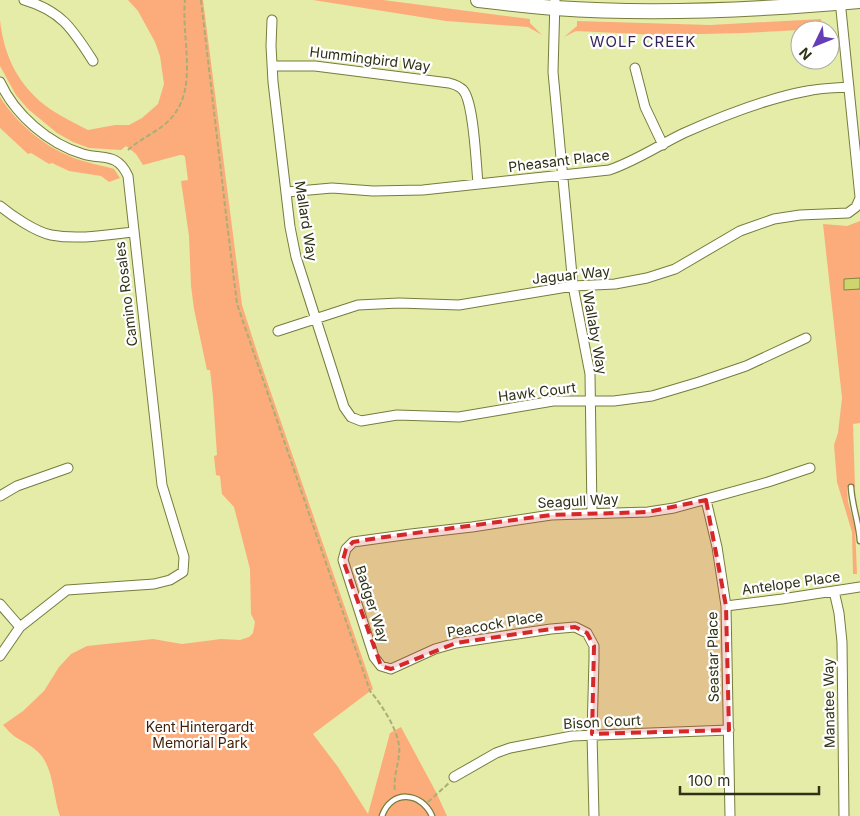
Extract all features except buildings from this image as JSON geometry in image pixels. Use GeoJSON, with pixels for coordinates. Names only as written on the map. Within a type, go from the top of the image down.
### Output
{"type":"FeatureCollection","features":[{"type":"Feature","properties":{"kind":"main road"},"geometry":{"type":"LineString","coordinates":[[478,0],[636,11],[720,11],[860,1]]}},
{"type":"Feature","properties":{"kind":"street"},"geometry":{"type":"LineString","coordinates":[[24,0],[38,4],[62,19],[73,29],[93,61]]}},
{"type":"Feature","properties":{"kind":"street"},"geometry":{"type":"LineString","coordinates":[[840,1],[860,198]]}},
{"type":"Feature","properties":{"kind":"street","name":"Wallaby Way"},"geometry":{"type":"LineString","coordinates":[[555,4],[552,72],[574,286],[590,374],[592,513]]}},
{"type":"Feature","properties":{"kind":"street","name":"Mallard Way"},"geometry":{"type":"LineString","coordinates":[[272,20],[272,66],[290,227],[296,257],[344,407],[351,417]]}},
{"type":"Feature","properties":{"kind":"street","name":"Hummingbird Way"},"geometry":{"type":"LineString","coordinates":[[272,66],[308,66],[449,82],[463,89],[469,103],[478,184]]}},
{"type":"Feature","properties":{"kind":"street"},"geometry":{"type":"LineString","coordinates":[[635,68],[645,107],[663,145]]}},
{"type":"Feature","properties":{"kind":"street","name":"Camino Rosales"},"geometry":{"type":"LineString","coordinates":[[0,82],[14,104],[39,131],[60,144],[83,154],[115,160],[123,166],[128,176],[162,485],[184,556],[183,572],[170,580],[154,584],[67,590],[20,627]]}},
{"type":"Feature","properties":{"kind":"street","name":"Pheasant Place"},"geometry":{"type":"LineString","coordinates":[[287,192],[332,188],[373,191],[423,190],[595,172],[616,168],[642,157],[703,125],[777,98],[810,90],[849,87]]}},
{"type":"Feature","properties":{"kind":"street","name":"Jaguar Way"},"geometry":{"type":"LineString","coordinates":[[278,331],[358,305],[373,303],[459,305],[574,286],[615,284],[647,278],[674,269],[740,231],[774,219],[800,215],[848,213],[856,207],[860,198]]}},
{"type":"Feature","properties":{"kind":"street"},"geometry":{"type":"LineString","coordinates":[[0,206],[17,219],[50,235],[93,237],[133,232]]}},
{"type":"Feature","properties":{"kind":"street","name":"Hawk Court"},"geometry":{"type":"LineString","coordinates":[[351,417],[361,421],[397,415],[459,417],[552,402],[614,401],[652,396],[746,366],[806,338]]}},
{"type":"Feature","properties":{"kind":"street"},"geometry":{"type":"LineString","coordinates":[[0,496],[17,486],[68,468]]}},
{"type":"Feature","properties":{"kind":"street","name":"Seagull Way"},"geometry":{"type":"LineString","coordinates":[[346,549],[353,542],[551,515],[648,512],[674,508],[810,468]]}},
{"type":"Feature","properties":{"kind":"street","name":"Seastar Place"},"geometry":{"type":"LineString","coordinates":[[706,500],[717,547],[726,606],[730,816]]}},
{"type":"Feature","properties":{"kind":"street","name":"Badger Way"},"geometry":{"type":"LineString","coordinates":[[346,549],[343,560],[374,657],[381,666]]}},
{"type":"Feature","properties":{"kind":"street","name":"Antelope Place"},"geometry":{"type":"LineString","coordinates":[[726,606],[860,587]]}},
{"type":"Feature","properties":{"kind":"street","name":"Manatee Way"},"geometry":{"type":"LineString","coordinates":[[834,592],[839,613],[842,642],[844,816]]}},
{"type":"Feature","properties":{"kind":"street"},"geometry":{"type":"LineString","coordinates":[[0,604],[20,627],[0,656]]}},
{"type":"Feature","properties":{"kind":"street","name":"Peacock Place"},"geometry":{"type":"LineString","coordinates":[[381,666],[390,669],[435,649],[456,643],[551,629],[575,628],[587,633],[594,646],[592,734]]}},
{"type":"Feature","properties":{"kind":"street","name":"Bison Court"},"geometry":{"type":"LineString","coordinates":[[454,777],[496,753],[510,748],[572,736],[729,730]]}},
{"type":"Feature","properties":{"kind":"street"},"geometry":{"type":"LineString","coordinates":[[592,734],[594,816]]}},
{"type":"Feature","properties":{"kind":"lane"},"geometry":{"type":"LineString","coordinates":[[851,487],[852,502],[860,531],[860,541]]}},
{"type":"Feature","properties":{"kind":"lane"},"geometry":{"type":"LineString","coordinates":[[382,816],[385,808],[396,799],[402,797],[409,797],[425,805],[432,816]]}},
{"type":"Feature","properties":{"kind":"path"},"geometry":{"type":"LineString","coordinates":[[128,150],[139,141],[156,132],[173,117],[184,97],[186,83],[185,0]]}},
{"type":"Feature","properties":{"kind":"path"},"geometry":{"type":"LineString","coordinates":[[201,0],[226,223],[238,304],[370,691],[376,698],[398,738],[399,753],[394,776],[396,799]]}},
{"type":"Feature","properties":{"kind":"path"},"geometry":{"type":"LineString","coordinates":[[425,805],[454,777]]}},
{"type":"Feature","properties":{"kind":"highlighted area"},"geometry":{"type":"Polygon","coordinates":[[[706,500],[726,606],[729,730],[592,734],[594,646],[587,633],[575,627],[456,643],[391,669],[381,666],[343,560],[346,549],[353,542],[378,538],[551,515],[648,512],[706,500]]]}},
{"type":"Feature","properties":{"kind":"green space","name":"Kent Hintergardt Memorial Park"},"geometry":{"type":"Polygon","coordinates":[[[128,0],[203,0],[242,305],[373,689],[313,734],[338,767],[368,814],[390,733],[401,727],[447,816],[60,816],[51,776],[45,760],[31,746],[14,736],[3,725],[23,711],[44,691],[59,667],[71,654],[87,646],[153,639],[182,644],[221,639],[240,640],[249,637],[253,633],[255,622],[251,614],[250,569],[234,507],[222,494],[220,476],[216,475],[214,456],[217,455],[210,370],[207,370],[191,286],[189,236],[181,181],[188,180],[185,157],[180,155],[143,165],[136,154],[126,146],[121,150],[89,148],[73,142],[57,133],[28,109],[16,95],[0,66],[0,20],[5,46],[15,70],[30,91],[50,109],[88,130],[115,125],[129,125],[142,118],[158,104],[164,84],[160,56],[155,42],[138,11],[128,0]]]}},
{"type":"Feature","properties":{"kind":"green space"},"geometry":{"type":"Polygon","coordinates":[[[313,0],[383,0],[530,19],[530,23],[542,35],[528,27],[446,21],[313,0]]]}},
{"type":"Feature","properties":{"kind":"green space"},"geometry":{"type":"Polygon","coordinates":[[[577,21],[710,25],[790,21],[790,31],[659,35],[576,31],[564,37],[577,26],[577,21]]]}},
{"type":"Feature","properties":{"kind":"green space"},"geometry":{"type":"Polygon","coordinates":[[[0,97],[27,129],[49,146],[74,158],[114,169],[120,178],[109,182],[101,176],[69,171],[52,163],[49,164],[31,153],[28,154],[0,128],[0,97]]]}},
{"type":"Feature","properties":{"kind":"green space"},"geometry":{"type":"Polygon","coordinates":[[[860,221],[860,278],[858,279],[860,289],[860,423],[853,424],[855,487],[847,487],[848,502],[855,526],[857,574],[853,574],[852,532],[837,482],[834,445],[838,433],[842,398],[823,224],[847,226],[860,221]]]}},
{"type":"Feature","properties":{"kind":"district","name":"WOLF CREEK"},"geometry":{"type":"Point","coordinates":[643,42]}}]}
